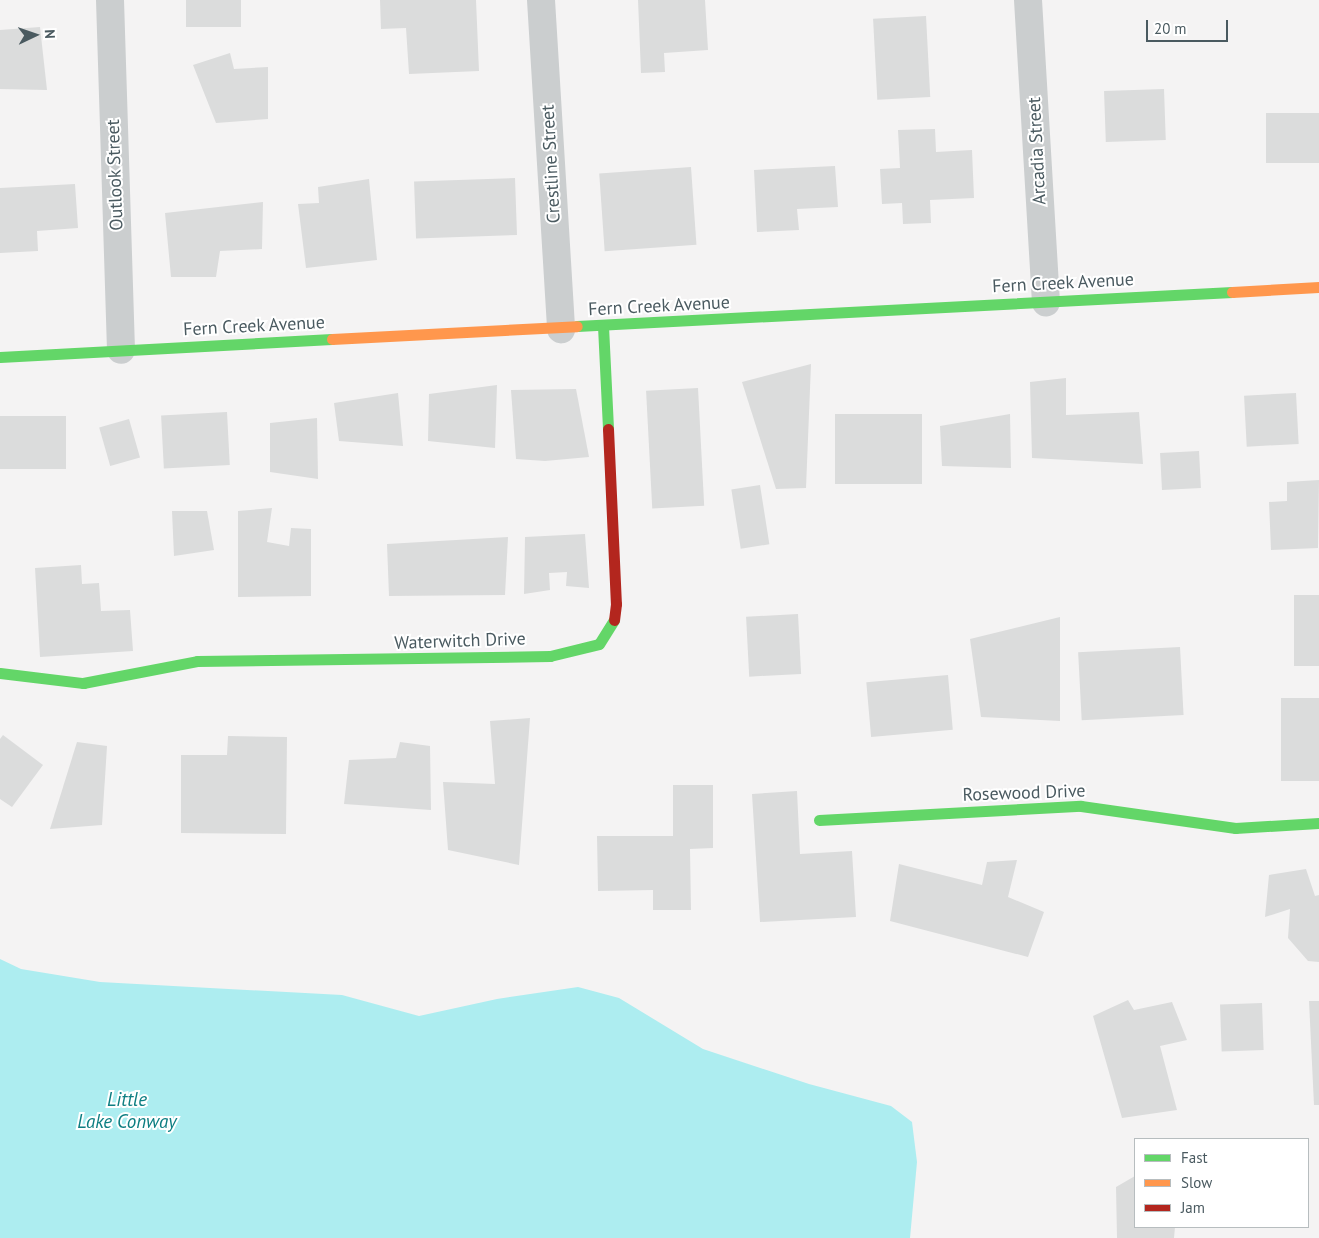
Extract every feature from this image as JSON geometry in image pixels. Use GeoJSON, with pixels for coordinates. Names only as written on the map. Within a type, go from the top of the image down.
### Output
{"type":"FeatureCollection","features":[{"type":"Feature","properties":{"kind":"street","name":"Outlook Street"},"geometry":{"type":"LineString","coordinates":[[110,0],[121,350]]}},
{"type":"Feature","properties":{"kind":"street","name":"Crestline Street"},"geometry":{"type":"LineString","coordinates":[[541,0],[561,329]]}},
{"type":"Feature","properties":{"kind":"street","name":"Arcadia Street"},"geometry":{"type":"LineString","coordinates":[[1028,0],[1046,302]]}},
{"type":"Feature","properties":{"kind":"street","name":"Fern Creek Avenue"},"geometry":{"type":"LineString","coordinates":[[0,357],[561,329],[1319,287]]}},
{"type":"Feature","properties":{"kind":"street","name":"Waterwitch Drive"},"geometry":{"type":"LineString","coordinates":[[0,673],[11,677],[83,682],[197,662],[250,658],[383,660],[550,656],[599,644],[613,625],[616,604],[603,326]]}},
{"type":"Feature","properties":{"kind":"street","name":"Rosewood Drive"},"geometry":{"type":"LineString","coordinates":[[819,820],[1081,806],[1235,828],[1319,823]]}},
{"type":"Feature","properties":{"kind":"water","name":"Little Lake Conway"},"geometry":{"type":"Polygon","coordinates":[[[0,959],[21,969],[100,982],[342,995],[419,1016],[497,999],[578,987],[619,998],[703,1049],[809,1084],[891,1106],[912,1122],[917,1162],[910,1238],[0,1238],[0,959]]]}},
{"type":"Feature","properties":{"kind":"building"},"geometry":{"type":"Polygon","coordinates":[[[186,0],[241,0],[241,27],[186,27],[186,0]]]}},
{"type":"Feature","properties":{"kind":"building"},"geometry":{"type":"Polygon","coordinates":[[[380,0],[476,0],[479,71],[409,74],[406,28],[381,29],[380,0]]]}},
{"type":"Feature","properties":{"kind":"building"},"geometry":{"type":"Polygon","coordinates":[[[638,0],[705,0],[708,50],[664,53],[665,72],[641,73],[638,0]]]}},
{"type":"Feature","properties":{"kind":"building"},"geometry":{"type":"Polygon","coordinates":[[[926,16],[930,97],[877,100],[873,19],[926,16]]]}},
{"type":"Feature","properties":{"kind":"building"},"geometry":{"type":"Polygon","coordinates":[[[40,27],[47,90],[0,89],[0,30],[40,27]]]}},
{"type":"Feature","properties":{"kind":"building"},"geometry":{"type":"Polygon","coordinates":[[[230,53],[234,69],[268,67],[268,119],[216,123],[193,65],[230,53]]]}},
{"type":"Feature","properties":{"kind":"building"},"geometry":{"type":"Polygon","coordinates":[[[1164,89],[1166,140],[1106,142],[1104,91],[1164,89]]]}},
{"type":"Feature","properties":{"kind":"building"},"geometry":{"type":"Polygon","coordinates":[[[1266,113],[1319,113],[1319,163],[1266,163],[1266,113]]]}},
{"type":"Feature","properties":{"kind":"building"},"geometry":{"type":"Polygon","coordinates":[[[935,129],[936,152],[972,150],[974,198],[930,200],[931,223],[903,224],[902,203],[882,204],[880,169],[900,168],[898,130],[935,129]]]}},
{"type":"Feature","properties":{"kind":"building"},"geometry":{"type":"Polygon","coordinates":[[[835,166],[838,207],[797,209],[799,230],[757,232],[754,170],[835,166]]]}},
{"type":"Feature","properties":{"kind":"building"},"geometry":{"type":"Polygon","coordinates":[[[691,167],[696,245],[605,251],[599,173],[691,167]]]}},
{"type":"Feature","properties":{"kind":"building"},"geometry":{"type":"Polygon","coordinates":[[[515,178],[517,235],[416,238],[414,182],[515,178]]]}},
{"type":"Feature","properties":{"kind":"building"},"geometry":{"type":"Polygon","coordinates":[[[369,179],[377,260],[306,268],[298,204],[319,203],[318,187],[369,179]]]}},
{"type":"Feature","properties":{"kind":"building"},"geometry":{"type":"Polygon","coordinates":[[[75,184],[78,228],[37,231],[38,251],[0,253],[0,188],[75,184]]]}},
{"type":"Feature","properties":{"kind":"building"},"geometry":{"type":"Polygon","coordinates":[[[263,202],[262,249],[220,251],[216,277],[171,277],[165,213],[263,202]]]}},
{"type":"Feature","properties":{"kind":"building"},"geometry":{"type":"Polygon","coordinates":[[[811,364],[806,488],[776,489],[742,382],[811,364]]]}},
{"type":"Feature","properties":{"kind":"building"},"geometry":{"type":"Polygon","coordinates":[[[1066,378],[1066,415],[1139,412],[1143,464],[1032,458],[1030,382],[1066,378]]]}},
{"type":"Feature","properties":{"kind":"building"},"geometry":{"type":"Polygon","coordinates":[[[497,385],[495,448],[428,441],[429,394],[497,385]]]}},
{"type":"Feature","properties":{"kind":"building"},"geometry":{"type":"Polygon","coordinates":[[[698,388],[704,506],[652,509],[646,391],[698,388]]]}},
{"type":"Feature","properties":{"kind":"building"},"geometry":{"type":"Polygon","coordinates":[[[576,389],[589,457],[545,461],[516,459],[511,390],[576,389]]]}},
{"type":"Feature","properties":{"kind":"building"},"geometry":{"type":"Polygon","coordinates":[[[398,393],[403,446],[339,441],[334,403],[398,393]]]}},
{"type":"Feature","properties":{"kind":"building"},"geometry":{"type":"Polygon","coordinates":[[[1296,393],[1299,444],[1247,447],[1244,396],[1296,393]]]}},
{"type":"Feature","properties":{"kind":"building"},"geometry":{"type":"Polygon","coordinates":[[[227,412],[230,465],[164,468],[161,415],[227,412]]]}},
{"type":"Feature","properties":{"kind":"building"},"geometry":{"type":"Polygon","coordinates":[[[835,414],[922,414],[922,484],[835,484],[835,414]]]}},
{"type":"Feature","properties":{"kind":"building"},"geometry":{"type":"Polygon","coordinates":[[[1010,414],[1011,468],[942,466],[940,426],[1010,414]]]}},
{"type":"Feature","properties":{"kind":"building"},"geometry":{"type":"Polygon","coordinates":[[[0,416],[66,416],[66,469],[0,469],[0,416]]]}},
{"type":"Feature","properties":{"kind":"building"},"geometry":{"type":"Polygon","coordinates":[[[317,418],[318,479],[270,472],[270,423],[317,418]]]}},
{"type":"Feature","properties":{"kind":"building"},"geometry":{"type":"Polygon","coordinates":[[[129,419],[140,457],[110,466],[99,428],[129,419]]]}},
{"type":"Feature","properties":{"kind":"building"},"geometry":{"type":"Polygon","coordinates":[[[1199,451],[1201,488],[1162,490],[1160,453],[1199,451]]]}},
{"type":"Feature","properties":{"kind":"building"},"geometry":{"type":"Polygon","coordinates":[[[1319,480],[1318,548],[1271,550],[1269,502],[1287,501],[1287,482],[1319,480]]]}},
{"type":"Feature","properties":{"kind":"building"},"geometry":{"type":"Polygon","coordinates":[[[760,485],[769,544],[741,549],[731,490],[760,485]]]}},
{"type":"Feature","properties":{"kind":"building"},"geometry":{"type":"Polygon","coordinates":[[[272,508],[267,542],[289,546],[291,528],[311,529],[311,596],[238,597],[238,511],[272,508]]]}},
{"type":"Feature","properties":{"kind":"building"},"geometry":{"type":"Polygon","coordinates":[[[172,511],[207,511],[214,550],[174,556],[172,511]]]}},
{"type":"Feature","properties":{"kind":"building"},"geometry":{"type":"Polygon","coordinates":[[[585,534],[589,588],[566,586],[567,572],[549,573],[550,590],[524,594],[525,537],[585,534]]]}},
{"type":"Feature","properties":{"kind":"building"},"geometry":{"type":"Polygon","coordinates":[[[508,537],[505,595],[389,596],[387,544],[508,537]]]}},
{"type":"Feature","properties":{"kind":"building"},"geometry":{"type":"Polygon","coordinates":[[[81,565],[82,584],[99,583],[101,611],[130,610],[133,651],[40,657],[35,568],[81,565]]]}},
{"type":"Feature","properties":{"kind":"building"},"geometry":{"type":"Polygon","coordinates":[[[1294,595],[1319,595],[1319,666],[1294,666],[1294,595]]]}},
{"type":"Feature","properties":{"kind":"building"},"geometry":{"type":"Polygon","coordinates":[[[798,614],[801,674],[749,677],[746,617],[798,614]]]}},
{"type":"Feature","properties":{"kind":"building"},"geometry":{"type":"Polygon","coordinates":[[[1060,617],[1060,721],[981,717],[970,639],[1060,617]]]}},
{"type":"Feature","properties":{"kind":"building"},"geometry":{"type":"Polygon","coordinates":[[[1180,647],[1184,715],[1082,720],[1078,652],[1180,647]]]}},
{"type":"Feature","properties":{"kind":"building"},"geometry":{"type":"Polygon","coordinates":[[[948,675],[953,730],[871,737],[866,682],[948,675]]]}},
{"type":"Feature","properties":{"kind":"building"},"geometry":{"type":"Polygon","coordinates":[[[1281,698],[1319,698],[1319,781],[1281,781],[1281,698]]]}},
{"type":"Feature","properties":{"kind":"building"},"geometry":{"type":"Polygon","coordinates":[[[530,718],[519,865],[448,850],[443,782],[495,784],[490,721],[530,718]]]}},
{"type":"Feature","properties":{"kind":"building"},"geometry":{"type":"Polygon","coordinates":[[[3,735],[43,765],[12,807],[0,799],[0,739],[3,735]]]}},
{"type":"Feature","properties":{"kind":"building"},"geometry":{"type":"Polygon","coordinates":[[[228,736],[287,737],[286,834],[181,833],[181,755],[227,755],[228,736]]]}},
{"type":"Feature","properties":{"kind":"building"},"geometry":{"type":"Polygon","coordinates":[[[77,742],[107,746],[102,825],[50,829],[77,742]]]}},
{"type":"Feature","properties":{"kind":"building"},"geometry":{"type":"Polygon","coordinates":[[[400,742],[430,746],[431,810],[344,804],[349,760],[396,758],[400,742]]]}},
{"type":"Feature","properties":{"kind":"building"},"geometry":{"type":"Polygon","coordinates":[[[673,785],[713,785],[713,848],[690,849],[691,910],[653,910],[653,890],[598,891],[597,836],[673,836],[673,785]]]}},
{"type":"Feature","properties":{"kind":"building"},"geometry":{"type":"Polygon","coordinates":[[[797,791],[800,854],[852,851],[856,917],[760,922],[752,794],[797,791]]]}},
{"type":"Feature","properties":{"kind":"building"},"geometry":{"type":"Polygon","coordinates":[[[1017,860],[1008,897],[1044,912],[1028,957],[890,921],[899,864],[982,885],[987,862],[1017,860]]]}},
{"type":"Feature","properties":{"kind":"building"},"geometry":{"type":"Polygon","coordinates":[[[1306,869],[1315,896],[1319,895],[1319,962],[1308,961],[1288,938],[1290,909],[1265,917],[1269,875],[1306,869]]]}},
{"type":"Feature","properties":{"kind":"building"},"geometry":{"type":"Polygon","coordinates":[[[1128,1000],[1134,1010],[1172,1002],[1187,1040],[1160,1046],[1177,1110],[1122,1118],[1093,1016],[1128,1000]]]}},
{"type":"Feature","properties":{"kind":"building"},"geometry":{"type":"Polygon","coordinates":[[[1309,1001],[1319,1001],[1319,1105],[1314,1105],[1309,1001]]]}},
{"type":"Feature","properties":{"kind":"building"},"geometry":{"type":"Polygon","coordinates":[[[1262,1003],[1264,1050],[1222,1051],[1220,1004],[1262,1003]]]}},
{"type":"Feature","properties":{"kind":"building"},"geometry":{"type":"Polygon","coordinates":[[[1134,1177],[1134,1228],[1175,1228],[1174,1238],[1117,1238],[1116,1187],[1134,1177]]]}},
{"type":"Feature","properties":{"kind":"traffic: fast"},"geometry":{"type":"LineString","coordinates":[[577,326],[1232,292]]}},
{"type":"Feature","properties":{"kind":"traffic: fast"},"geometry":{"type":"LineString","coordinates":[[603,326],[608,429]]}},
{"type":"Feature","properties":{"kind":"traffic: fast"},"geometry":{"type":"LineString","coordinates":[[0,357],[332,339]]}},
{"type":"Feature","properties":{"kind":"traffic: fast"},"geometry":{"type":"LineString","coordinates":[[0,673],[83,683],[197,661],[550,656],[599,644],[614,620]]}},
{"type":"Feature","properties":{"kind":"traffic: fast"},"geometry":{"type":"LineString","coordinates":[[819,820],[1081,806],[1235,828],[1319,823]]}},
{"type":"Feature","properties":{"kind":"traffic: slow"},"geometry":{"type":"LineString","coordinates":[[1232,292],[1319,287]]}},
{"type":"Feature","properties":{"kind":"traffic: slow"},"geometry":{"type":"LineString","coordinates":[[332,339],[577,326]]}},
{"type":"Feature","properties":{"kind":"traffic: jam"},"geometry":{"type":"LineString","coordinates":[[608,429],[616,604],[614,620]]}}]}
